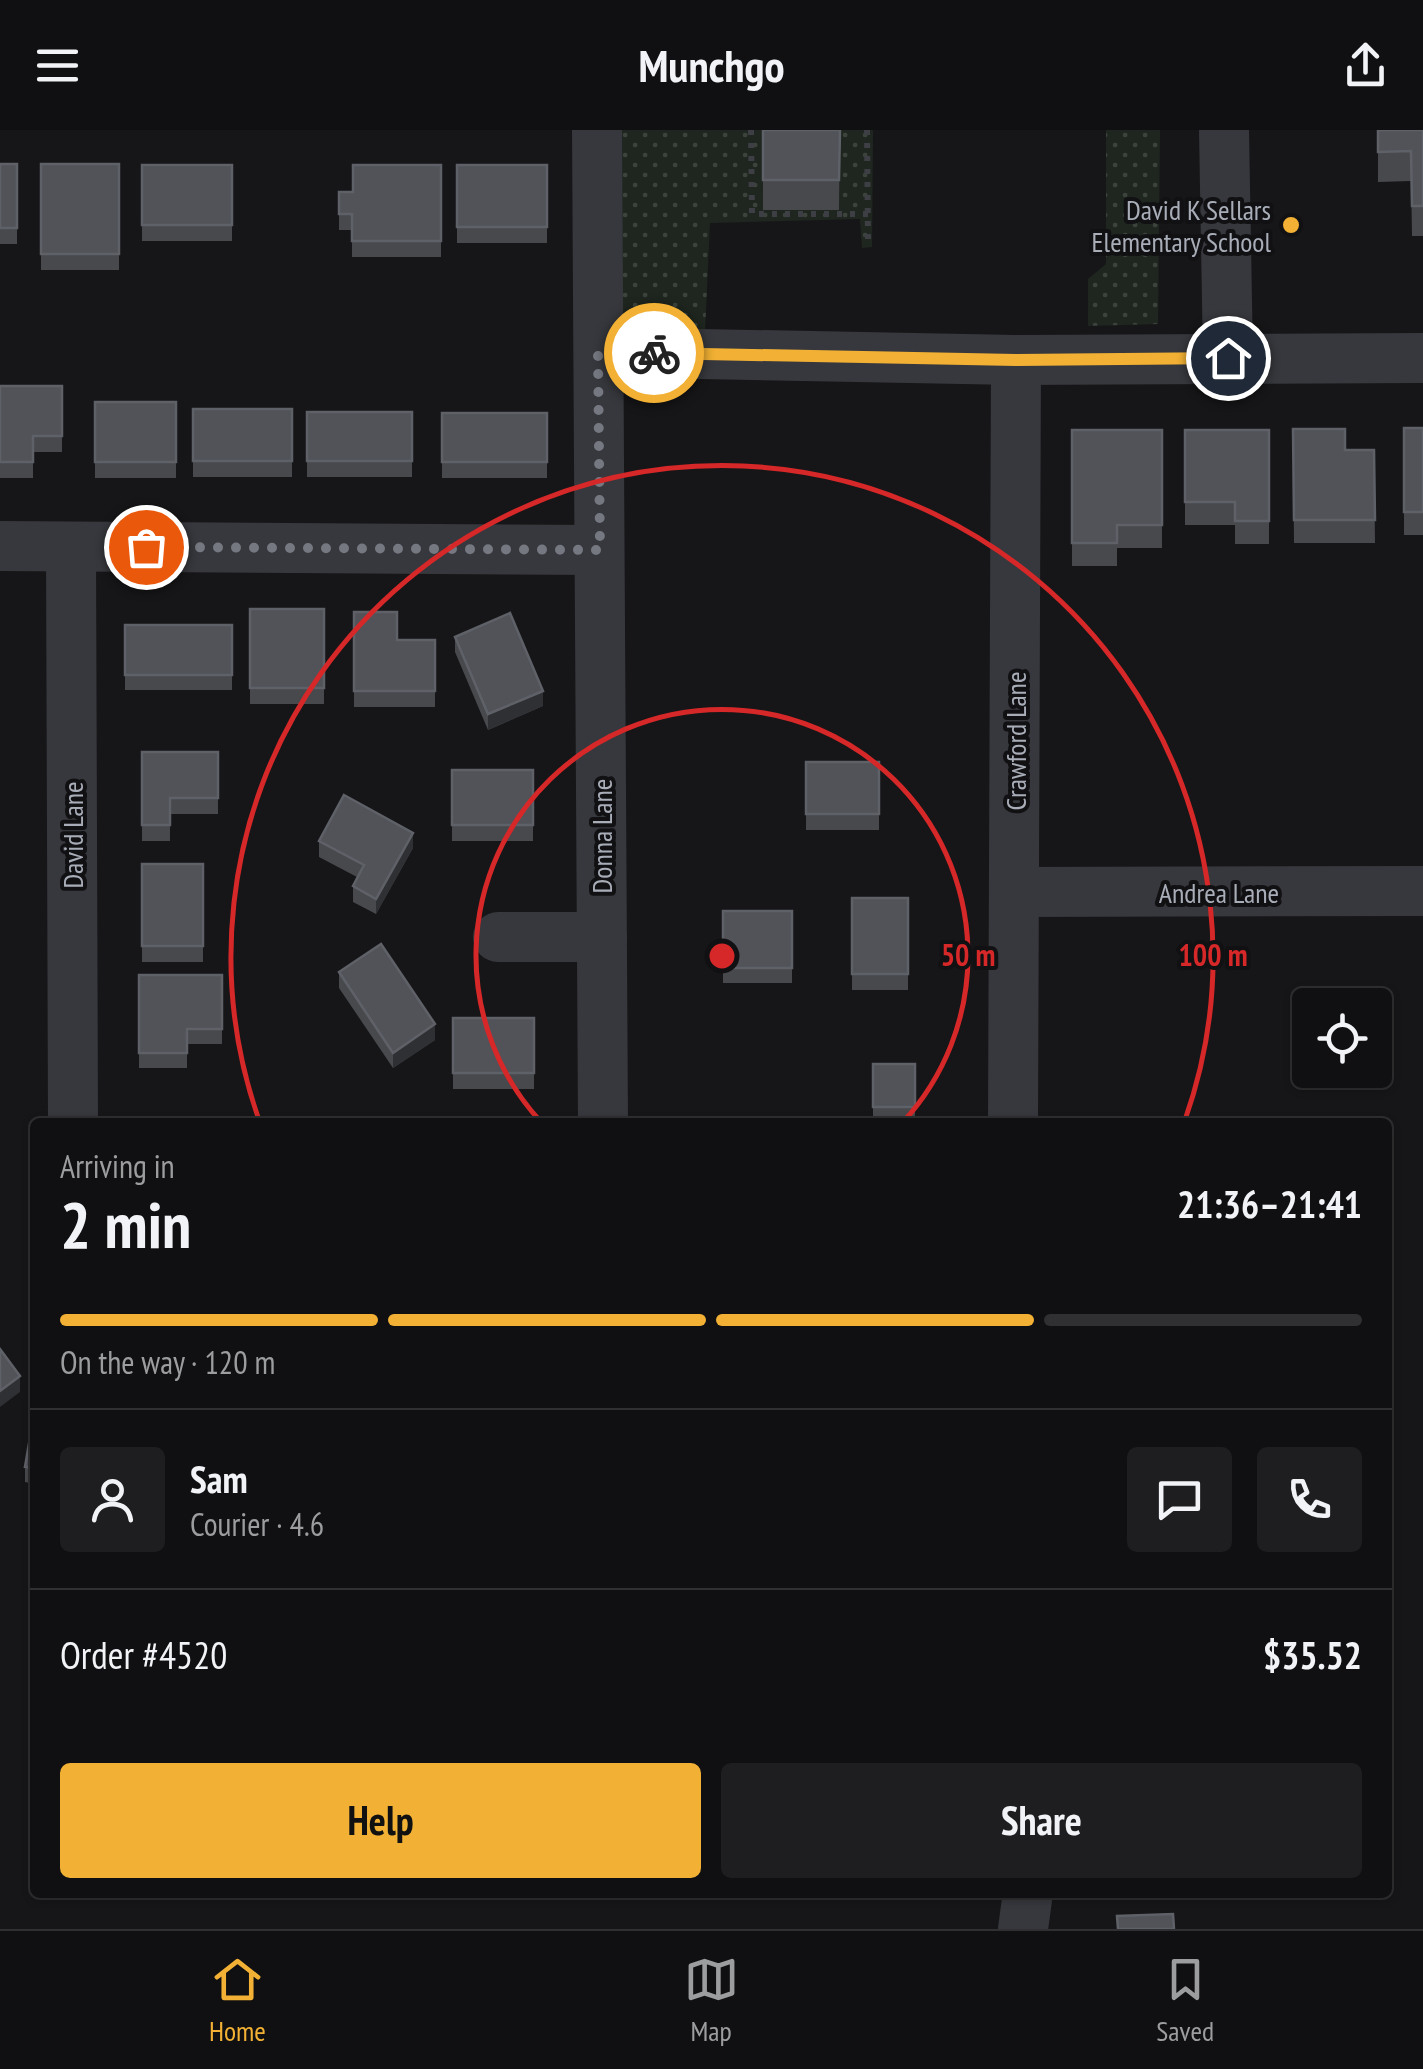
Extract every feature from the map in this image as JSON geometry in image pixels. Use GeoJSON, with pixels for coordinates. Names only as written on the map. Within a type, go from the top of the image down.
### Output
{"type":"FeatureCollection","features":[{"type":"Feature","properties":{"kind":"street"},"geometry":{"type":"LineString","coordinates":[[597,130],[598,352],[1016,360],[1423,358]]}},
{"type":"Feature","properties":{"kind":"street"},"geometry":{"type":"LineString","coordinates":[[1224,130],[1228,358]]}},
{"type":"Feature","properties":{"kind":"street","name":"Donna Lane"},"geometry":{"type":"LineString","coordinates":[[598,352],[603,1118]]}},
{"type":"Feature","properties":{"kind":"street","name":"Crawford Lane"},"geometry":{"type":"LineString","coordinates":[[1014,1118],[1016,360]]}},
{"type":"Feature","properties":{"kind":"street"},"geometry":{"type":"LineString","coordinates":[[0,546],[600,550]]}},
{"type":"Feature","properties":{"kind":"street","name":"David Lane"},"geometry":{"type":"LineString","coordinates":[[70,547],[72,1118]]}},
{"type":"Feature","properties":{"kind":"street","name":"Andrea Lane"},"geometry":{"type":"LineString","coordinates":[[1014,892],[1423,891]]}},
{"type":"Feature","properties":{"kind":"street"},"geometry":{"type":"LineString","coordinates":[[498,936],[602,936]]}},
{"type":"Feature","properties":{"kind":"street"},"geometry":{"type":"LineString","coordinates":[[1022,1929],[1027,1898]]}},
{"type":"Feature","properties":{"kind":"path"},"geometry":{"type":"LineString","coordinates":[[751,130],[752,214],[868,214]]}},
{"type":"Feature","properties":{"kind":"path"},"geometry":{"type":"LineString","coordinates":[[867,130],[868,240]]}},
{"type":"Feature","properties":{"kind":"shaded area"},"geometry":{"type":"Polygon","coordinates":[[[618,130],[763,130],[839,210],[840,130],[873,130],[872,247],[862,248],[860,219],[710,223],[705,332],[618,329],[618,130]]]}},
{"type":"Feature","properties":{"kind":"shaded area"},"geometry":{"type":"Polygon","coordinates":[[[1106,130],[1160,130],[1158,324],[1088,326],[1088,279],[1106,264],[1106,130]]]}},
{"type":"Feature","properties":{"kind":"building"},"geometry":{"type":"Polygon","coordinates":[[[763,130],[840,130],[839,180],[763,180],[763,130]]]}},
{"type":"Feature","properties":{"kind":"building"},"geometry":{"type":"Polygon","coordinates":[[[1378,130],[1423,130],[1423,206],[1412,206],[1411,151],[1378,152],[1378,130]]]}},
{"type":"Feature","properties":{"kind":"building"},"geometry":{"type":"Polygon","coordinates":[[[0,164],[17,164],[17,228],[0,228],[0,164]]]}},
{"type":"Feature","properties":{"kind":"building"},"geometry":{"type":"Polygon","coordinates":[[[41,164],[119,164],[119,254],[41,254],[41,164]]]}},
{"type":"Feature","properties":{"kind":"building"},"geometry":{"type":"Polygon","coordinates":[[[142,165],[232,165],[232,225],[142,225],[142,165]]]}},
{"type":"Feature","properties":{"kind":"building"},"geometry":{"type":"Polygon","coordinates":[[[353,165],[441,165],[441,241],[352,241],[352,214],[339,214],[339,192],[353,192],[353,165]]]}},
{"type":"Feature","properties":{"kind":"building"},"geometry":{"type":"Polygon","coordinates":[[[457,165],[547,165],[547,227],[457,227],[457,165]]]}},
{"type":"Feature","properties":{"kind":"building"},"geometry":{"type":"Polygon","coordinates":[[[0,386],[62,386],[62,436],[33,436],[33,462],[0,462],[0,386]]]}},
{"type":"Feature","properties":{"kind":"building"},"geometry":{"type":"Polygon","coordinates":[[[95,402],[176,402],[176,462],[95,462],[95,402]]]}},
{"type":"Feature","properties":{"kind":"building"},"geometry":{"type":"Polygon","coordinates":[[[193,409],[292,409],[292,461],[193,461],[193,409]]]}},
{"type":"Feature","properties":{"kind":"building"},"geometry":{"type":"Polygon","coordinates":[[[307,412],[412,412],[412,461],[307,461],[307,412]]]}},
{"type":"Feature","properties":{"kind":"building"},"geometry":{"type":"Polygon","coordinates":[[[442,413],[547,413],[547,462],[442,462],[442,413]]]}},
{"type":"Feature","properties":{"kind":"building"},"geometry":{"type":"Polygon","coordinates":[[[1404,428],[1423,428],[1423,512],[1404,512],[1404,428]]]}},
{"type":"Feature","properties":{"kind":"building"},"geometry":{"type":"Polygon","coordinates":[[[1293,429],[1345,429],[1345,450],[1374,450],[1375,520],[1294,520],[1293,429]]]}},
{"type":"Feature","properties":{"kind":"building"},"geometry":{"type":"Polygon","coordinates":[[[1072,430],[1162,430],[1162,525],[1117,525],[1117,543],[1072,543],[1072,430]]]}},
{"type":"Feature","properties":{"kind":"building"},"geometry":{"type":"Polygon","coordinates":[[[1185,430],[1269,430],[1269,521],[1235,521],[1235,502],[1185,502],[1185,430]]]}},
{"type":"Feature","properties":{"kind":"building"},"geometry":{"type":"Polygon","coordinates":[[[250,609],[324,609],[324,688],[250,688],[250,609]]]}},
{"type":"Feature","properties":{"kind":"building"},"geometry":{"type":"Polygon","coordinates":[[[354,612],[397,612],[397,640],[435,640],[435,691],[354,691],[354,612]]]}},
{"type":"Feature","properties":{"kind":"building"},"geometry":{"type":"Polygon","coordinates":[[[510,613],[543,691],[488,714],[455,637],[510,613]]]}},
{"type":"Feature","properties":{"kind":"building"},"geometry":{"type":"Polygon","coordinates":[[[125,625],[232,625],[232,675],[125,675],[125,625]]]}},
{"type":"Feature","properties":{"kind":"building"},"geometry":{"type":"Polygon","coordinates":[[[142,752],[218,752],[218,798],[170,798],[170,825],[142,825],[142,752]]]}},
{"type":"Feature","properties":{"kind":"building"},"geometry":{"type":"Polygon","coordinates":[[[806,762],[879,762],[879,814],[806,814],[806,762]]]}},
{"type":"Feature","properties":{"kind":"building"},"geometry":{"type":"Polygon","coordinates":[[[452,770],[533,770],[533,825],[452,825],[452,770]]]}},
{"type":"Feature","properties":{"kind":"building"},"geometry":{"type":"Polygon","coordinates":[[[344,795],[413,833],[376,899],[353,886],[364,865],[319,841],[344,795]]]}},
{"type":"Feature","properties":{"kind":"building"},"geometry":{"type":"Polygon","coordinates":[[[142,864],[203,864],[203,946],[142,946],[142,864]]]}},
{"type":"Feature","properties":{"kind":"building"},"geometry":{"type":"Polygon","coordinates":[[[852,898],[908,898],[908,974],[852,974],[852,898]]]}},
{"type":"Feature","properties":{"kind":"building"},"geometry":{"type":"Polygon","coordinates":[[[723,911],[792,911],[792,968],[723,968],[723,911]]]}},
{"type":"Feature","properties":{"kind":"building"},"geometry":{"type":"Polygon","coordinates":[[[381,944],[435,1024],[393,1053],[339,972],[381,944]]]}},
{"type":"Feature","properties":{"kind":"building"},"geometry":{"type":"Polygon","coordinates":[[[139,975],[222,975],[222,1029],[187,1029],[187,1053],[139,1053],[139,975]]]}},
{"type":"Feature","properties":{"kind":"building"},"geometry":{"type":"Polygon","coordinates":[[[453,1018],[534,1018],[534,1073],[453,1073],[453,1018]]]}},
{"type":"Feature","properties":{"kind":"building"},"geometry":{"type":"Polygon","coordinates":[[[873,1064],[915,1064],[915,1107],[873,1107],[873,1064]]]}},
{"type":"Feature","properties":{"kind":"building"},"geometry":{"type":"Polygon","coordinates":[[[0,1349],[20,1376],[0,1391],[0,1349]]]}},
{"type":"Feature","properties":{"kind":"building"},"geometry":{"type":"Polygon","coordinates":[[[30,1438],[30,1468],[25,1467],[30,1438]]]}},
{"type":"Feature","properties":{"kind":"building"},"geometry":{"type":"Polygon","coordinates":[[[1173,1914],[1174,1929],[1118,1929],[1117,1916],[1173,1914]]]}},
{"type":"Feature","properties":{"kind":"way so far"},"geometry":{"type":"LineString","coordinates":[[146,547],[600,550],[598,352],[654,353]]}},
{"type":"Feature","properties":{"kind":"place","name":"David K Sellars Elementary School"},"geometry":{"type":"Point","coordinates":[1291,225]}},
{"type":"Feature","properties":{"kind":"route"},"geometry":{"type":"LineString","coordinates":[[654,353],[1016,360],[1228,358]]}}]}
